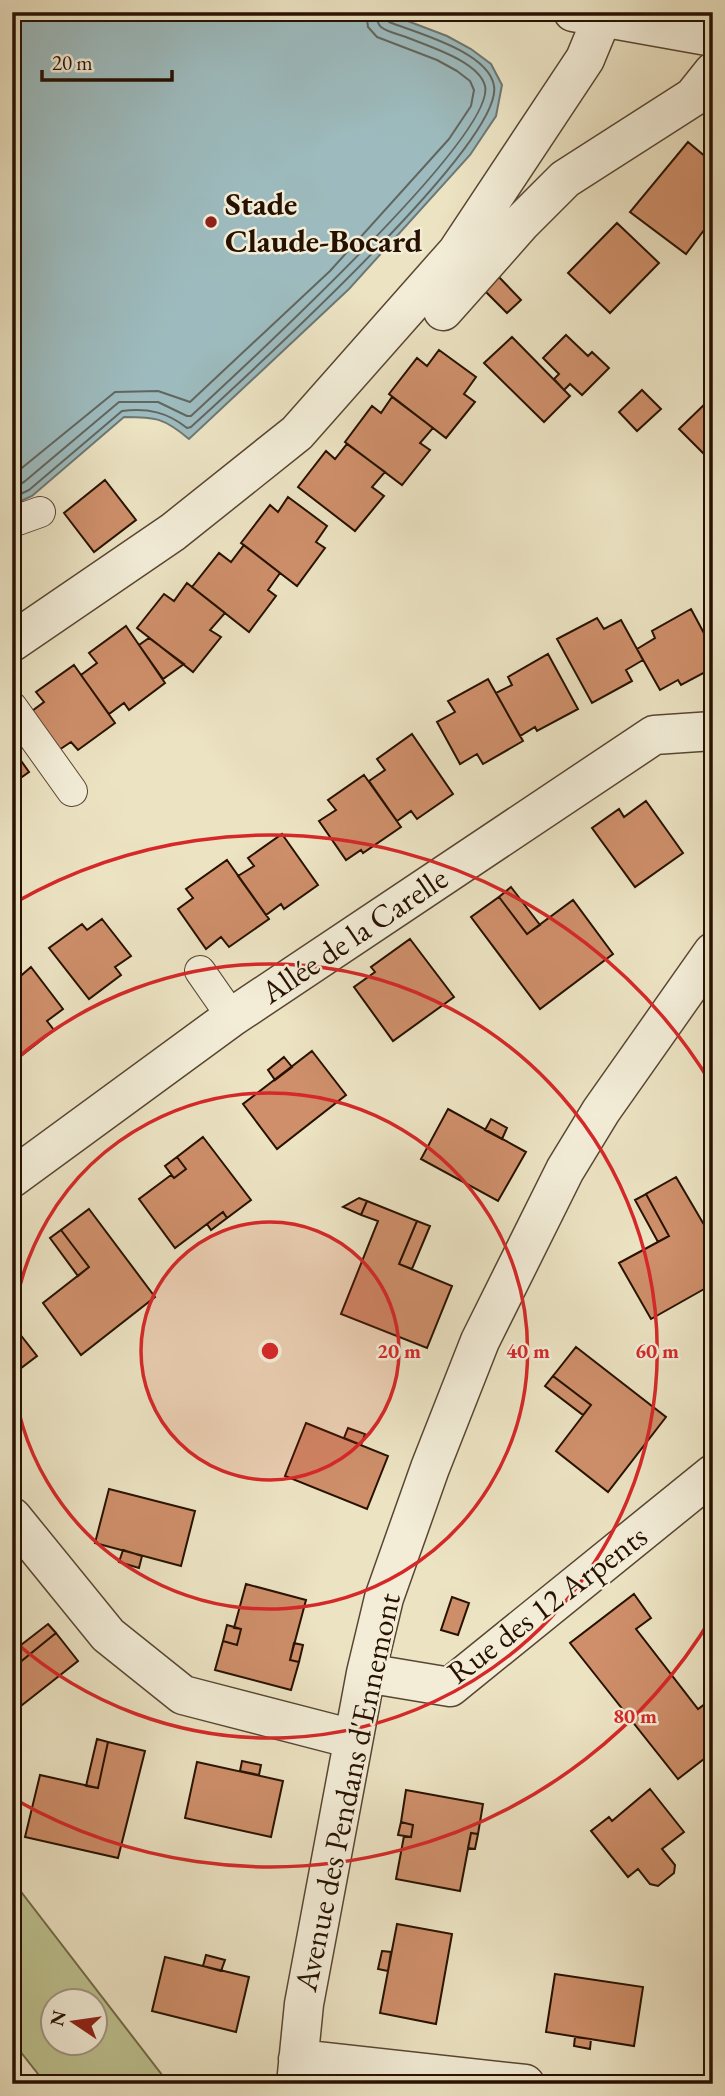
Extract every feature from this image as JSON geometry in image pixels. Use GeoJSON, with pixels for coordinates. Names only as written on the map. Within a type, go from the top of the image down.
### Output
{"type":"FeatureCollection","features":[{"type":"Feature","properties":{"kind":"street"},"geometry":{"type":"LineString","coordinates":[[12,642],[173,532],[297,433],[457,252],[585,59],[588,15],[713,37]]}},
{"type":"Feature","properties":{"kind":"street"},"geometry":{"type":"LineString","coordinates":[[443,311],[522,222],[565,179],[693,97],[713,72]]}},
{"type":"Feature","properties":{"kind":"street"},"geometry":{"type":"LineString","coordinates":[[12,522],[40,512]]}},
{"type":"Feature","properties":{"kind":"street"},"geometry":{"type":"LineString","coordinates":[[12,707],[72,791]]}},
{"type":"Feature","properties":{"kind":"street","name":"Allée de la Carelle"},"geometry":{"type":"LineString","coordinates":[[12,1178],[232,1017],[654,735],[713,731]]}},
{"type":"Feature","properties":{"kind":"street","name":"Avenue des Pendans d'Ennemont"},"geometry":{"type":"LineString","coordinates":[[297,2071],[304,2004],[366,1673],[384,1598],[430,1468],[480,1341],[565,1170],[601,1111],[713,952]]}},
{"type":"Feature","properties":{"kind":"street"},"geometry":{"type":"LineString","coordinates":[[200,971],[232,1017]]}},
{"type":"Feature","properties":{"kind":"street","name":"Rue des 12 Arpents"},"geometry":{"type":"LineString","coordinates":[[366,1673],[450,1687],[713,1474]]}},
{"type":"Feature","properties":{"kind":"street"},"geometry":{"type":"LineString","coordinates":[[12,1517],[108,1635],[183,1695],[353,1740]]}},
{"type":"Feature","properties":{"kind":"street"},"geometry":{"type":"LineString","coordinates":[[297,2071],[525,2084]]}},
{"type":"Feature","properties":{"kind":"green space"},"geometry":{"type":"Polygon","coordinates":[[[12,1880],[95,1988],[38,1988],[38,2058],[108,2058],[108,2005],[169,2084],[46,2084],[12,2041],[12,1880]]]}},
{"type":"Feature","properties":{"kind":"water","name":"Stade Claude-Bocard"},"geometry":{"type":"Polygon","coordinates":[[[12,12],[384,12],[447,36],[471,49],[491,64],[502,85],[496,116],[470,155],[349,289],[189,439],[159,420],[124,417],[32,496],[12,505],[12,12]]]}},
{"type":"Feature","properties":{"kind":"building"},"geometry":{"type":"Polygon","coordinates":[[[688,142],[713,163],[713,218],[686,254],[630,212],[688,142]]]}},
{"type":"Feature","properties":{"kind":"building"},"geometry":{"type":"Polygon","coordinates":[[[617,223],[659,263],[610,313],[568,273],[617,223]]]}},
{"type":"Feature","properties":{"kind":"building"},"geometry":{"type":"Polygon","coordinates":[[[497,275],[521,300],[507,313],[482,288],[497,275]]]}},
{"type":"Feature","properties":{"kind":"building"},"geometry":{"type":"Polygon","coordinates":[[[566,335],[588,356],[592,352],[609,368],[582,395],[570,384],[564,390],[554,379],[559,374],[543,358],[566,335]]]}},
{"type":"Feature","properties":{"kind":"building"},"geometry":{"type":"Polygon","coordinates":[[[512,337],[570,396],[544,422],[484,363],[512,337]]]}},
{"type":"Feature","properties":{"kind":"building"},"geometry":{"type":"Polygon","coordinates":[[[439,350],[476,377],[464,394],[475,402],[446,438],[389,394],[417,358],[427,366],[439,350]]]}},
{"type":"Feature","properties":{"kind":"building"},"geometry":{"type":"Polygon","coordinates":[[[642,390],[661,409],[637,431],[619,412],[642,390]]]}},
{"type":"Feature","properties":{"kind":"building"},"geometry":{"type":"Polygon","coordinates":[[[713,396],[713,463],[679,429],[713,396]]]}},
{"type":"Feature","properties":{"kind":"building"},"geometry":{"type":"Polygon","coordinates":[[[392,397],[433,428],[420,443],[430,450],[402,485],[345,442],[372,406],[381,413],[392,397]]]}},
{"type":"Feature","properties":{"kind":"building"},"geometry":{"type":"Polygon","coordinates":[[[347,444],[385,472],[372,487],[384,496],[355,531],[298,487],[326,451],[335,459],[347,444]]]}},
{"type":"Feature","properties":{"kind":"building"},"geometry":{"type":"Polygon","coordinates":[[[105,480],[136,520],[94,552],[64,513],[105,480]]]}},
{"type":"Feature","properties":{"kind":"building"},"geometry":{"type":"Polygon","coordinates":[[[288,497],[327,526],[316,542],[325,548],[297,586],[241,543],[270,505],[278,512],[288,497]]]}},
{"type":"Feature","properties":{"kind":"building"},"geometry":{"type":"Polygon","coordinates":[[[244,545],[280,573],[268,590],[276,596],[249,632],[192,587],[219,553],[231,562],[244,545]]]}},
{"type":"Feature","properties":{"kind":"building"},"geometry":{"type":"Polygon","coordinates":[[[187,583],[225,613],[210,630],[221,637],[193,672],[137,628],[164,594],[174,601],[187,583]]]}},
{"type":"Feature","properties":{"kind":"building"},"geometry":{"type":"Polygon","coordinates":[[[691,609],[713,650],[713,668],[681,685],[678,680],[660,690],[637,649],[655,638],[652,631],[691,609]]]}},
{"type":"Feature","properties":{"kind":"building"},"geometry":{"type":"Polygon","coordinates":[[[597,618],[604,629],[621,620],[643,660],[626,670],[632,681],[592,703],[557,639],[597,618]]]}},
{"type":"Feature","properties":{"kind":"building"},"geometry":{"type":"Polygon","coordinates":[[[126,626],[165,683],[129,710],[124,703],[109,714],[81,675],[97,663],[89,653],[126,626]]]}},
{"type":"Feature","properties":{"kind":"building"},"geometry":{"type":"Polygon","coordinates":[[[149,638],[184,664],[163,679],[139,645],[149,638]]]}},
{"type":"Feature","properties":{"kind":"building"},"geometry":{"type":"Polygon","coordinates":[[[548,654],[578,709],[537,731],[535,727],[520,736],[496,693],[512,685],[508,677],[548,654]]]}},
{"type":"Feature","properties":{"kind":"building"},"geometry":{"type":"Polygon","coordinates":[[[74,665],[115,723],[78,750],[71,742],[56,752],[28,714],[44,702],[36,692],[74,665]]]}},
{"type":"Feature","properties":{"kind":"building"},"geometry":{"type":"Polygon","coordinates":[[[488,679],[523,741],[483,764],[477,754],[460,764],[437,722],[455,712],[448,701],[488,679]]]}},
{"type":"Feature","properties":{"kind":"building"},"geometry":{"type":"Polygon","coordinates":[[[412,734],[453,794],[417,819],[411,811],[397,821],[369,781],[385,770],[377,759],[412,734]]]}},
{"type":"Feature","properties":{"kind":"building"},"geometry":{"type":"Polygon","coordinates":[[[12,748],[29,772],[12,784],[12,748]]]}},
{"type":"Feature","properties":{"kind":"building"},"geometry":{"type":"Polygon","coordinates":[[[364,775],[401,827],[363,853],[361,850],[346,860],[319,821],[336,810],[328,800],[364,775]]]}},
{"type":"Feature","properties":{"kind":"building"},"geometry":{"type":"Polygon","coordinates":[[[646,801],[683,853],[635,887],[592,828],[619,809],[624,817],[646,801]]]}},
{"type":"Feature","properties":{"kind":"building"},"geometry":{"type":"Polygon","coordinates":[[[282,834],[318,885],[284,909],[281,904],[266,915],[238,876],[254,866],[248,858],[282,834]]]}},
{"type":"Feature","properties":{"kind":"building"},"geometry":{"type":"Polygon","coordinates":[[[227,860],[269,919],[229,947],[221,937],[206,949],[178,909],[193,898],[186,889],[227,860]]]}},
{"type":"Feature","properties":{"kind":"building"},"geometry":{"type":"Polygon","coordinates":[[[511,887],[540,925],[527,934],[499,897],[511,887]]]}},
{"type":"Feature","properties":{"kind":"building"},"geometry":{"type":"Polygon","coordinates":[[[499,897],[527,934],[573,900],[613,954],[540,1009],[471,917],[499,897]]]}},
{"type":"Feature","properties":{"kind":"building"},"geometry":{"type":"Polygon","coordinates":[[[102,919],[131,956],[115,967],[121,975],[89,999],[49,948],[82,924],[87,930],[102,919]]]}},
{"type":"Feature","properties":{"kind":"building"},"geometry":{"type":"Polygon","coordinates":[[[410,939],[454,997],[393,1041],[354,987],[375,972],[371,967],[410,939]]]}},
{"type":"Feature","properties":{"kind":"building"},"geometry":{"type":"Polygon","coordinates":[[[31,967],[63,1009],[47,1021],[54,1030],[17,1059],[12,1053],[12,975],[16,980],[31,967]]]}},
{"type":"Feature","properties":{"kind":"building"},"geometry":{"type":"Polygon","coordinates":[[[312,1051],[346,1095],[277,1149],[243,1104],[312,1051]]]}},
{"type":"Feature","properties":{"kind":"building"},"geometry":{"type":"Polygon","coordinates":[[[284,1057],[292,1067],[275,1080],[268,1070],[284,1057]]]}},
{"type":"Feature","properties":{"kind":"building"},"geometry":{"type":"Polygon","coordinates":[[[448,1109],[526,1152],[498,1201],[421,1159],[448,1109]]]}},
{"type":"Feature","properties":{"kind":"building"},"geometry":{"type":"Polygon","coordinates":[[[491,1119],[507,1128],[502,1139],[485,1130],[491,1119]]]}},
{"type":"Feature","properties":{"kind":"building"},"geometry":{"type":"Polygon","coordinates":[[[203,1137],[251,1200],[227,1218],[223,1212],[175,1248],[139,1199],[171,1175],[174,1178],[186,1169],[177,1157],[203,1137]]]}},
{"type":"Feature","properties":{"kind":"building"},"geometry":{"type":"Polygon","coordinates":[[[177,1157],[186,1169],[174,1178],[165,1166],[177,1157]]]}},
{"type":"Feature","properties":{"kind":"building"},"geometry":{"type":"Polygon","coordinates":[[[676,1177],[713,1240],[713,1284],[651,1319],[619,1263],[669,1236],[646,1194],[676,1177]]]}},
{"type":"Feature","properties":{"kind":"building"},"geometry":{"type":"Polygon","coordinates":[[[646,1194],[669,1236],[658,1242],[635,1200],[646,1194]]]}},
{"type":"Feature","properties":{"kind":"building"},"geometry":{"type":"Polygon","coordinates":[[[359,1198],[367,1201],[361,1215],[343,1207],[359,1198]]]}},
{"type":"Feature","properties":{"kind":"building"},"geometry":{"type":"Polygon","coordinates":[[[367,1201],[417,1221],[399,1264],[452,1286],[427,1348],[341,1314],[378,1221],[361,1215],[367,1201]]]}},
{"type":"Feature","properties":{"kind":"building"},"geometry":{"type":"Polygon","coordinates":[[[89,1209],[155,1297],[81,1355],[43,1303],[89,1267],[61,1230],[89,1209]]]}},
{"type":"Feature","properties":{"kind":"building"},"geometry":{"type":"Polygon","coordinates":[[[223,1212],[227,1218],[211,1230],[207,1224],[223,1212]]]}},
{"type":"Feature","properties":{"kind":"building"},"geometry":{"type":"Polygon","coordinates":[[[417,1221],[430,1226],[412,1269],[399,1264],[417,1221]]]}},
{"type":"Feature","properties":{"kind":"building"},"geometry":{"type":"Polygon","coordinates":[[[61,1230],[89,1267],[78,1276],[50,1238],[61,1230]]]}},
{"type":"Feature","properties":{"kind":"building"},"geometry":{"type":"Polygon","coordinates":[[[12,1324],[37,1356],[12,1375],[12,1324]]]}},
{"type":"Feature","properties":{"kind":"building"},"geometry":{"type":"Polygon","coordinates":[[[576,1347],[666,1417],[608,1492],[556,1451],[591,1405],[553,1376],[576,1347]]]}},
{"type":"Feature","properties":{"kind":"building"},"geometry":{"type":"Polygon","coordinates":[[[553,1376],[591,1405],[583,1415],[545,1386],[553,1376]]]}},
{"type":"Feature","properties":{"kind":"building"},"geometry":{"type":"Polygon","coordinates":[[[306,1423],[388,1456],[367,1509],[285,1476],[306,1423]]]}},
{"type":"Feature","properties":{"kind":"building"},"geometry":{"type":"Polygon","coordinates":[[[348,1428],[365,1434],[361,1445],[344,1438],[348,1428]]]}},
{"type":"Feature","properties":{"kind":"building"},"geometry":{"type":"Polygon","coordinates":[[[109,1489],[195,1511],[181,1566],[95,1543],[109,1489]]]}},
{"type":"Feature","properties":{"kind":"building"},"geometry":{"type":"Polygon","coordinates":[[[123,1550],[142,1556],[139,1568],[119,1562],[123,1550]]]}},
{"type":"Feature","properties":{"kind":"building"},"geometry":{"type":"Polygon","coordinates":[[[246,1584],[306,1600],[290,1660],[299,1662],[291,1690],[215,1670],[223,1641],[237,1645],[241,1629],[234,1628],[246,1584]]]}},
{"type":"Feature","properties":{"kind":"building"},"geometry":{"type":"Polygon","coordinates":[[[634,1594],[651,1618],[636,1629],[698,1709],[713,1698],[713,1752],[678,1779],[570,1643],[634,1594]]]}},
{"type":"Feature","properties":{"kind":"building"},"geometry":{"type":"Polygon","coordinates":[[[452,1597],[469,1603],[458,1635],[441,1630],[452,1597]]]}},
{"type":"Feature","properties":{"kind":"building"},"geometry":{"type":"Polygon","coordinates":[[[48,1624],[56,1633],[19,1663],[12,1652],[48,1624]]]}},
{"type":"Feature","properties":{"kind":"building"},"geometry":{"type":"Polygon","coordinates":[[[227,1625],[241,1629],[237,1645],[223,1641],[227,1625]]]}},
{"type":"Feature","properties":{"kind":"building"},"geometry":{"type":"Polygon","coordinates":[[[56,1633],[78,1661],[12,1713],[12,1655],[19,1663],[56,1633]]]}},
{"type":"Feature","properties":{"kind":"building"},"geometry":{"type":"Polygon","coordinates":[[[294,1643],[303,1645],[299,1662],[290,1660],[294,1643]]]}},
{"type":"Feature","properties":{"kind":"building"},"geometry":{"type":"Polygon","coordinates":[[[97,1739],[108,1742],[98,1788],[86,1786],[97,1739]]]}},
{"type":"Feature","properties":{"kind":"building"},"geometry":{"type":"Polygon","coordinates":[[[108,1742],[145,1751],[118,1858],[25,1837],[40,1775],[98,1788],[108,1742]]]}},
{"type":"Feature","properties":{"kind":"building"},"geometry":{"type":"Polygon","coordinates":[[[242,1761],[261,1765],[259,1775],[240,1771],[242,1761]]]}},
{"type":"Feature","properties":{"kind":"building"},"geometry":{"type":"Polygon","coordinates":[[[197,1762],[283,1781],[271,1837],[185,1818],[197,1762]]]}},
{"type":"Feature","properties":{"kind":"building"},"geometry":{"type":"Polygon","coordinates":[[[650,1789],[684,1832],[662,1849],[675,1865],[674,1873],[658,1886],[650,1884],[638,1869],[628,1877],[591,1831],[609,1817],[612,1821],[650,1789]]]}},
{"type":"Feature","properties":{"kind":"building"},"geometry":{"type":"Polygon","coordinates":[[[406,1790],[483,1804],[478,1834],[471,1833],[460,1891],[396,1879],[404,1836],[411,1837],[413,1825],[401,1822],[406,1790]]]}},
{"type":"Feature","properties":{"kind":"building"},"geometry":{"type":"Polygon","coordinates":[[[401,1822],[413,1825],[411,1837],[398,1835],[401,1822]]]}},
{"type":"Feature","properties":{"kind":"building"},"geometry":{"type":"Polygon","coordinates":[[[471,1833],[478,1834],[475,1849],[468,1848],[471,1833]]]}},
{"type":"Feature","properties":{"kind":"building"},"geometry":{"type":"Polygon","coordinates":[[[397,1924],[452,1934],[436,2024],[380,2013],[397,1924]]]}},
{"type":"Feature","properties":{"kind":"building"},"geometry":{"type":"Polygon","coordinates":[[[382,1951],[391,1952],[388,1971],[378,1969],[382,1951]]]}},
{"type":"Feature","properties":{"kind":"building"},"geometry":{"type":"Polygon","coordinates":[[[206,1955],[225,1960],[221,1971],[203,1966],[206,1955]]]}},
{"type":"Feature","properties":{"kind":"building"},"geometry":{"type":"Polygon","coordinates":[[[165,1957],[249,1977],[236,2032],[152,2011],[165,1957]]]}},
{"type":"Feature","properties":{"kind":"building"},"geometry":{"type":"Polygon","coordinates":[[[555,1974],[643,1987],[634,2046],[546,2032],[555,1974]]]}},
{"type":"Feature","properties":{"kind":"building"},"geometry":{"type":"Polygon","coordinates":[[[575,2037],[591,2039],[590,2049],[574,2046],[575,2037]]]}},
{"type":"Feature","properties":{"kind":"place","name":"Stade Claude-Bocard"},"geometry":{"type":"Point","coordinates":[211,222]}}]}
